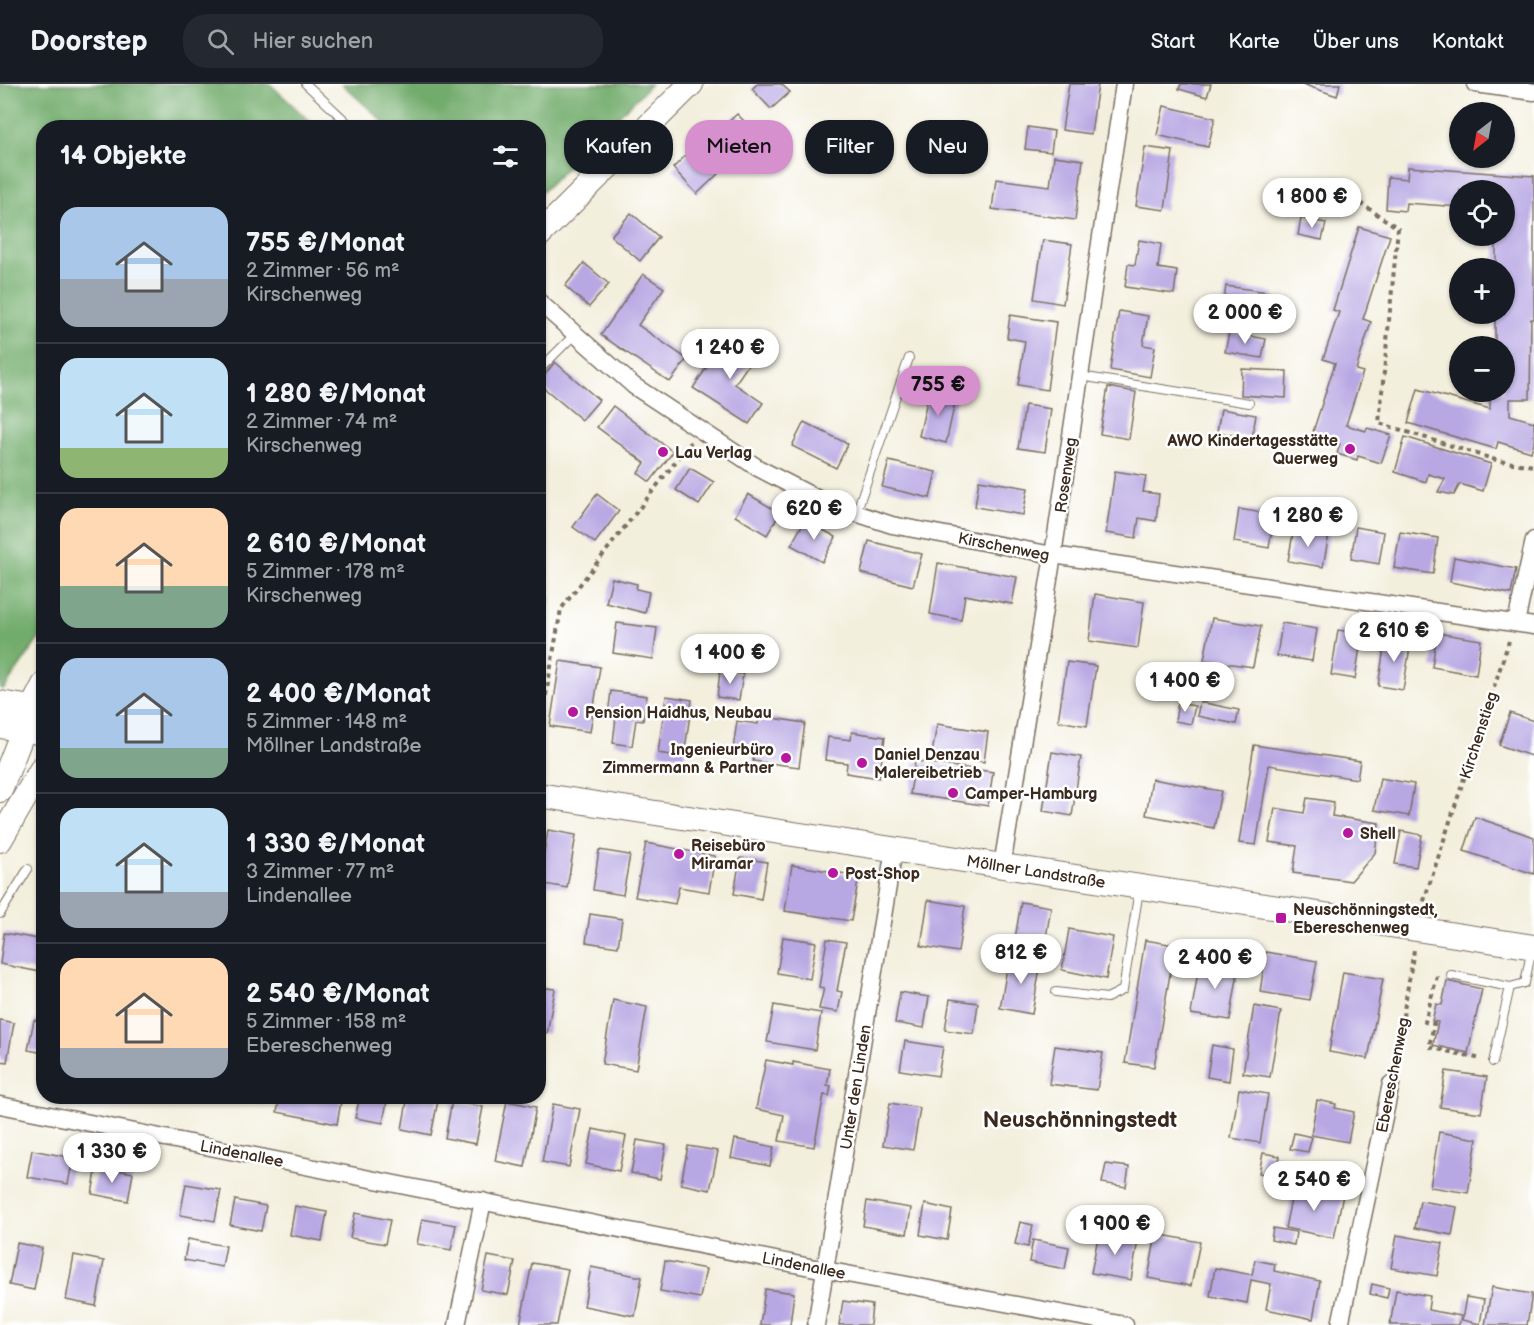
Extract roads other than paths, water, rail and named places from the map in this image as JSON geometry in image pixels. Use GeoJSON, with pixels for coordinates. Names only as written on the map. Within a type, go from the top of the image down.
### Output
{"type":"FeatureCollection","features":[{"type":"Feature","properties":{"kind":"main road"},"geometry":{"type":"LineString","coordinates":[[546,228],[692,84]]}},
{"type":"Feature","properties":{"kind":"main road"},"geometry":{"type":"LineString","coordinates":[[0,703],[36,720]]}},
{"type":"Feature","properties":{"kind":"main road"},"geometry":{"type":"LineString","coordinates":[[0,726],[36,720]]}},
{"type":"Feature","properties":{"kind":"main road"},"geometry":{"type":"LineString","coordinates":[[0,790],[36,720]]}},
{"type":"Feature","properties":{"kind":"main road"},"geometry":{"type":"LineString","coordinates":[[0,840],[36,779]]}},
{"type":"Feature","properties":{"kind":"main road","name":"Möllner Landstraße"},"geometry":{"type":"LineString","coordinates":[[546,796],[1533,947]]}},
{"type":"Feature","properties":{"kind":"street","name":"Rosenweg"},"geometry":{"type":"LineString","coordinates":[[1002,866],[1053,555],[1124,84]]}},
{"type":"Feature","properties":{"kind":"street"},"geometry":{"type":"LineString","coordinates":[[1475,84],[1534,93]]}},
{"type":"Feature","properties":{"kind":"street","name":"Kirschenweg"},"geometry":{"type":"LineString","coordinates":[[546,309],[634,386],[758,468],[828,504],[892,525],[1053,555],[1534,626]]}},
{"type":"Feature","properties":{"kind":"street"},"geometry":{"type":"LineString","coordinates":[[1516,623],[1534,540]]}},
{"type":"Feature","properties":{"kind":"street","name":"Unter den Linden"},"geometry":{"type":"LineString","coordinates":[[816,1325],[894,849]]}},
{"type":"Feature","properties":{"kind":"street","name":"Ebereschenweg"},"geometry":{"type":"LineString","coordinates":[[1340,1325],[1391,1084]]}},
{"type":"Feature","properties":{"kind":"street","name":"Lindenallee"},"geometry":{"type":"LineString","coordinates":[[0,1105],[825,1270],[1125,1325]]}},
{"type":"Feature","properties":{"kind":"street"},"geometry":{"type":"LineString","coordinates":[[457,1325],[483,1201]]}},
{"type":"Feature","properties":{"kind":"lane"},"geometry":{"type":"LineString","coordinates":[[306,84],[344,120]]}},
{"type":"Feature","properties":{"kind":"lane"},"geometry":{"type":"LineString","coordinates":[[546,363],[574,335]]}},
{"type":"Feature","properties":{"kind":"lane"},"geometry":{"type":"LineString","coordinates":[[856,513],[909,358]]}},
{"type":"Feature","properties":{"kind":"lane"},"geometry":{"type":"LineString","coordinates":[[1079,376],[1249,403]]}},
{"type":"Feature","properties":{"kind":"lane"},"geometry":{"type":"LineString","coordinates":[[0,914],[28,869]]}},
{"type":"Feature","properties":{"kind":"lane"},"geometry":{"type":"LineString","coordinates":[[1056,992],[1107,998],[1123,990],[1139,886]]}},
{"type":"Feature","properties":{"kind":"lane"},"geometry":{"type":"LineString","coordinates":[[1451,975],[1510,987],[1525,983],[1533,947]]}},
{"type":"Feature","properties":{"kind":"lane"},"geometry":{"type":"LineString","coordinates":[[1493,1062],[1510,987]]}},
{"type":"Feature","properties":{"kind":"place","name":"AWO Kindertagesstätte Querweg"},"geometry":{"type":"Point","coordinates":[1350,449]}},
{"type":"Feature","properties":{"kind":"place","name":"Lau Verlag"},"geometry":{"type":"Point","coordinates":[663,452]}},
{"type":"Feature","properties":{"kind":"place","name":"Pension Haidhus, Neubau"},"geometry":{"type":"Point","coordinates":[573,712]}},
{"type":"Feature","properties":{"kind":"place","name":"Ingenieurbüro Zimmermann & Partner"},"geometry":{"type":"Point","coordinates":[786,758]}},
{"type":"Feature","properties":{"kind":"place","name":"Daniel Denzau Malereibetrieb"},"geometry":{"type":"Point","coordinates":[862,763]}},
{"type":"Feature","properties":{"kind":"place","name":"Camper-Hamburg"},"geometry":{"type":"Point","coordinates":[953,793]}},
{"type":"Feature","properties":{"kind":"place","name":"Shell"},"geometry":{"type":"Point","coordinates":[1348,833]}},
{"type":"Feature","properties":{"kind":"place","name":"Reisebüro Miramar"},"geometry":{"type":"Point","coordinates":[679,854]}},
{"type":"Feature","properties":{"kind":"place","name":"Post-Shop"},"geometry":{"type":"Point","coordinates":[833,873]}},
{"type":"Feature","properties":{"kind":"place","name":"Neuschönningstedt, Ebereschenweg"},"geometry":{"type":"Point","coordinates":[1281,918]}},
{"type":"Feature","properties":{"kind":"district","name":"Neuschönningstedt"},"geometry":{"type":"Point","coordinates":[1080,1119]}}]}
